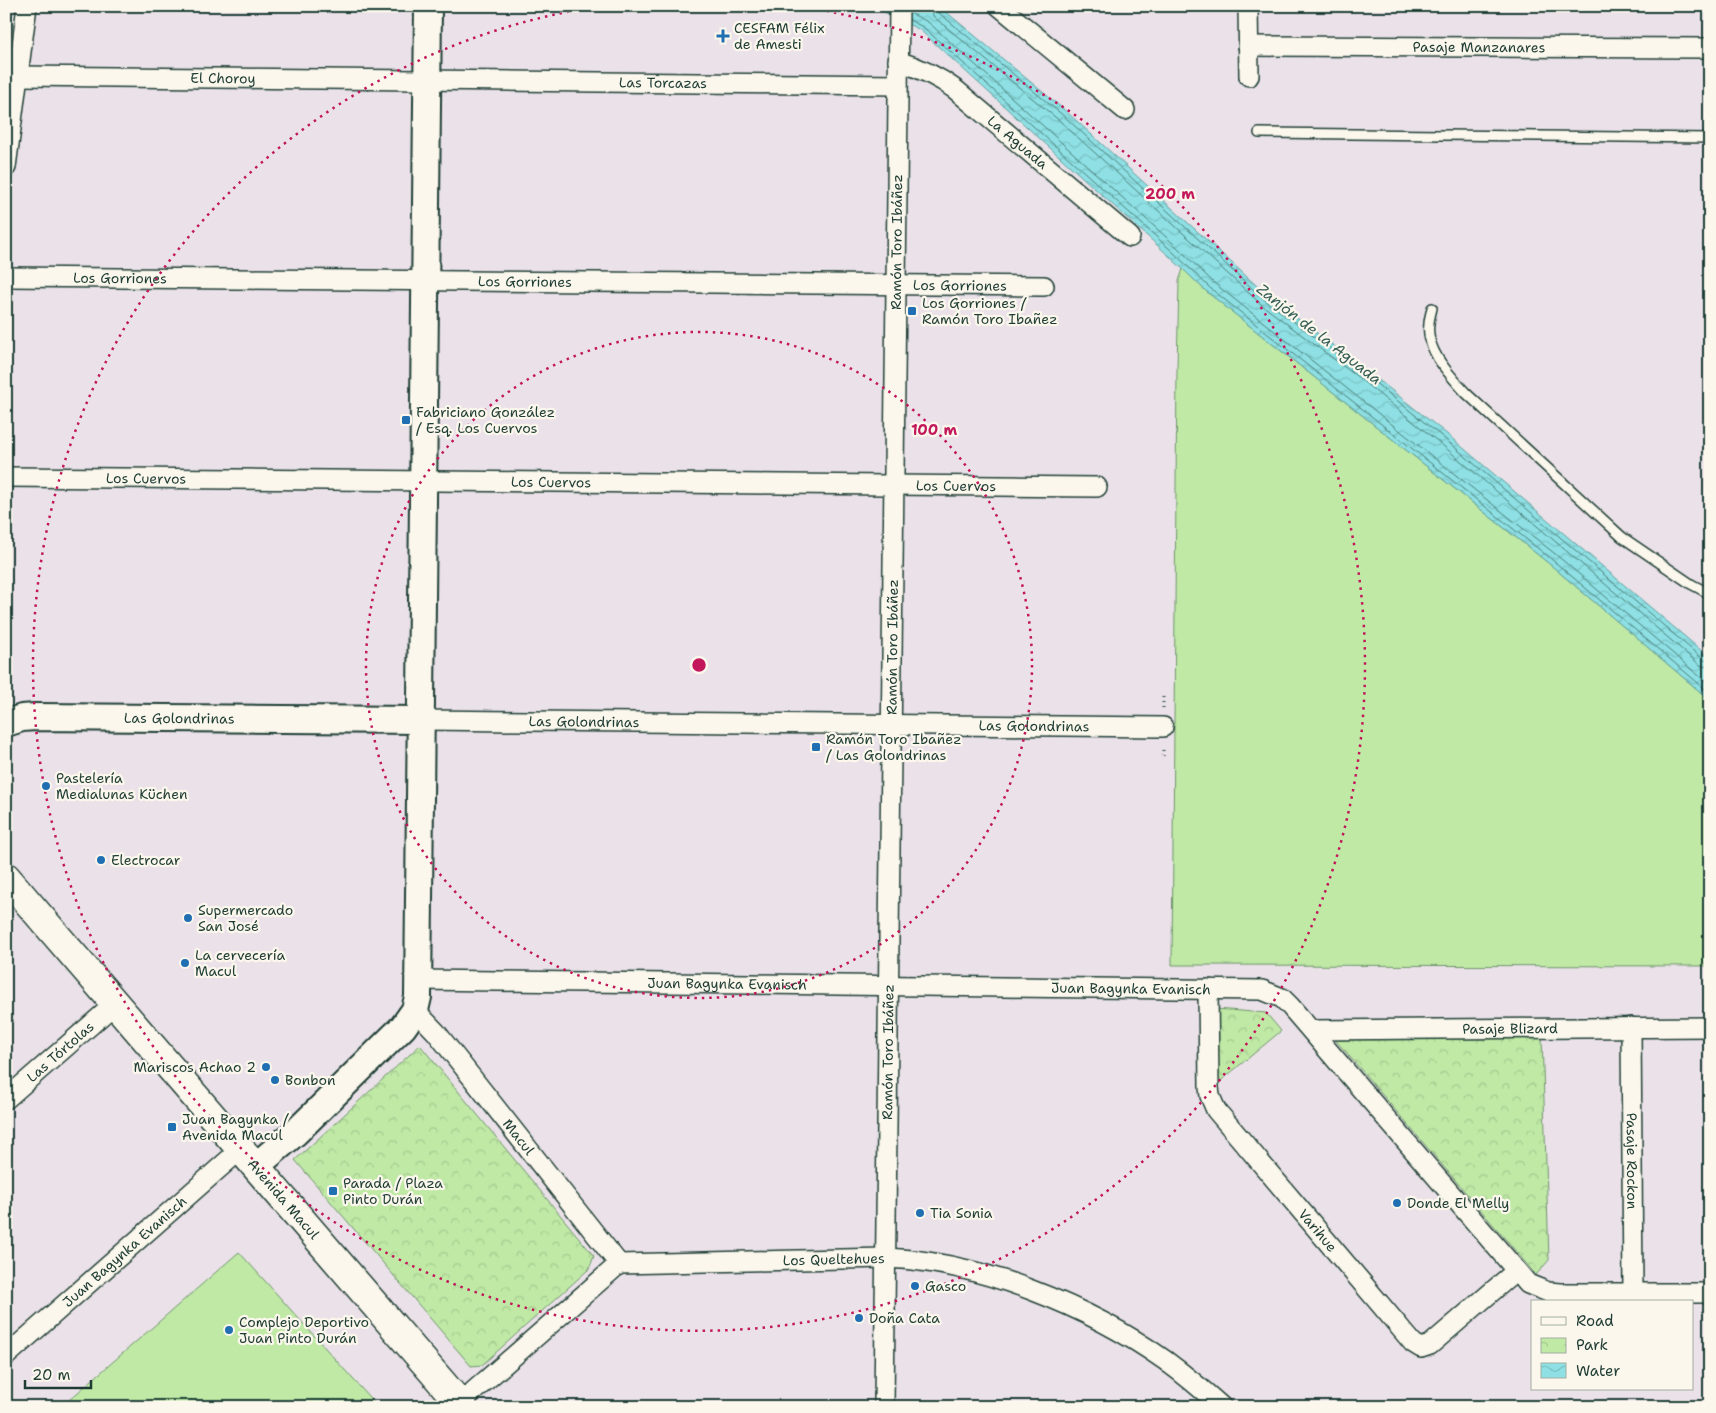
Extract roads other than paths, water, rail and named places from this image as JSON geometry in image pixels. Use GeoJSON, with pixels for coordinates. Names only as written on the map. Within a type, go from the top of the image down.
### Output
{"type":"FeatureCollection","features":[{"type":"Feature","properties":{"kind":"main road","name":"Avenida Macul"},"geometry":{"type":"LineString","coordinates":[[6,877],[461,1405]]}},
{"type":"Feature","properties":{"kind":"street"},"geometry":{"type":"LineString","coordinates":[[6,167],[27,6]]}},
{"type":"Feature","properties":{"kind":"street"},"geometry":{"type":"LineString","coordinates":[[249,1157],[296,1132],[402,1027],[415,1010],[418,997],[428,6]]}},
{"type":"Feature","properties":{"kind":"street","name":"Ramón Toro Ibáñez"},"geometry":{"type":"LineString","coordinates":[[884,1407],[900,6]]}},
{"type":"Feature","properties":{"kind":"street"},"geometry":{"type":"LineString","coordinates":[[999,6],[1125,110]]}},
{"type":"Feature","properties":{"kind":"street"},"geometry":{"type":"LineString","coordinates":[[1248,6],[1249,76]]}},
{"type":"Feature","properties":{"kind":"street","name":"Pasaje Manzanares"},"geometry":{"type":"LineString","coordinates":[[1248,46],[1710,48]]}},
{"type":"Feature","properties":{"kind":"street","name":"La Aguada"},"geometry":{"type":"LineString","coordinates":[[899,53],[917,67],[951,86],[1130,237]]}},
{"type":"Feature","properties":{"kind":"street","name":"El Choroy"},"geometry":{"type":"LineString","coordinates":[[18,76],[427,80]]}},
{"type":"Feature","properties":{"kind":"street","name":"Las Torcazas"},"geometry":{"type":"LineString","coordinates":[[427,80],[898,85]]}},
{"type":"Feature","properties":{"kind":"street","name":"Los Gorriones"},"geometry":{"type":"LineString","coordinates":[[6,277],[1044,286]]}},
{"type":"Feature","properties":{"kind":"street","name":"Los Cuervos"},"geometry":{"type":"LineString","coordinates":[[6,477],[1097,487]]}},
{"type":"Feature","properties":{"kind":"street","name":"Las Golondrinas"},"geometry":{"type":"LineString","coordinates":[[6,723],[22,718],[35,717],[1163,727]]}},
{"type":"Feature","properties":{"kind":"street","name":"Juan Bagynka Evanisch"},"geometry":{"type":"LineString","coordinates":[[419,980],[1262,990],[1282,998],[1290,1006],[1528,1284],[1548,1292],[1710,1293]]}},
{"type":"Feature","properties":{"kind":"street","name":"Varihue"},"geometry":{"type":"LineString","coordinates":[[1208,989],[1209,1087],[1210,1096],[1216,1110],[1413,1343],[1422,1348],[1430,1345],[1516,1271]]}},
{"type":"Feature","properties":{"kind":"street","name":"Las Tórtolas"},"geometry":{"type":"LineString","coordinates":[[6,1099],[116,1004]]}},
{"type":"Feature","properties":{"kind":"street","name":"Macul"},"geometry":{"type":"LineString","coordinates":[[415,1010],[431,1027],[619,1264]]}},
{"type":"Feature","properties":{"kind":"street","name":"Pasaje Rockon"},"geometry":{"type":"LineString","coordinates":[[1631,1027],[1633,1293]]}},
{"type":"Feature","properties":{"kind":"street","name":"Pasaje Blizard"},"geometry":{"type":"LineString","coordinates":[[1311,1030],[1710,1027]]}},
{"type":"Feature","properties":{"kind":"street","name":"Juan Bagynka Evanisch"},"geometry":{"type":"LineString","coordinates":[[6,1356],[249,1157]]}},
{"type":"Feature","properties":{"kind":"street","name":"Los Queltehues"},"geometry":{"type":"LineString","coordinates":[[619,1264],[885,1258],[917,1260],[963,1269],[1005,1281],[1096,1319],[1132,1339],[1166,1362],[1222,1407]]}},
{"type":"Feature","properties":{"kind":"street"},"geometry":{"type":"LineString","coordinates":[[461,1405],[619,1264]]}},
{"type":"Feature","properties":{"kind":"lane"},"geometry":{"type":"LineString","coordinates":[[1259,133],[1710,138]]}},
{"type":"Feature","properties":{"kind":"lane"},"geometry":{"type":"LineString","coordinates":[[1432,308],[1428,326],[1435,354],[1466,393],[1622,536],[1690,584],[1710,594]]}},
{"type":"Feature","properties":{"kind":"water"},"geometry":{"type":"Polygon","coordinates":[[[872,6],[939,6],[1068,113],[1269,297],[1448,435],[1710,658],[1710,700],[1547,562],[1207,292],[920,30],[872,6]]]}},
{"type":"Feature","properties":{"kind":"place","name":"CESFAM Félix de Amesti"},"geometry":{"type":"Point","coordinates":[723,36]}},
{"type":"Feature","properties":{"kind":"place","name":"Los Gorriones / Ramón Toro Ibañez"},"geometry":{"type":"Point","coordinates":[912,311]}},
{"type":"Feature","properties":{"kind":"place","name":"Fabriciano González / Esq. Los Cuervos"},"geometry":{"type":"Point","coordinates":[406,420]}},
{"type":"Feature","properties":{"kind":"place","name":"Ramón Toro Ibañez / Las Golondrinas"},"geometry":{"type":"Point","coordinates":[816,747]}},
{"type":"Feature","properties":{"kind":"place","name":"Pastelería Medialunas Küchen"},"geometry":{"type":"Point","coordinates":[46,786]}},
{"type":"Feature","properties":{"kind":"place","name":"Electrocar"},"geometry":{"type":"Point","coordinates":[101,860]}},
{"type":"Feature","properties":{"kind":"place","name":"Supermercado San José"},"geometry":{"type":"Point","coordinates":[188,918]}},
{"type":"Feature","properties":{"kind":"place","name":"La cervecería Macul"},"geometry":{"type":"Point","coordinates":[185,963]}},
{"type":"Feature","properties":{"kind":"place","name":"Mariscos Achao 2"},"geometry":{"type":"Point","coordinates":[266,1067]}},
{"type":"Feature","properties":{"kind":"place","name":"Bonbon"},"geometry":{"type":"Point","coordinates":[275,1080]}},
{"type":"Feature","properties":{"kind":"place","name":"Juan Bagynka / Avenida Macul"},"geometry":{"type":"Point","coordinates":[172,1127]}},
{"type":"Feature","properties":{"kind":"place","name":"Parada / Plaza Pinto Durán"},"geometry":{"type":"Point","coordinates":[333,1191]}},
{"type":"Feature","properties":{"kind":"place","name":"Donde El Melly"},"geometry":{"type":"Point","coordinates":[1397,1203]}},
{"type":"Feature","properties":{"kind":"place","name":"Tia Sonia"},"geometry":{"type":"Point","coordinates":[920,1213]}},
{"type":"Feature","properties":{"kind":"place","name":"Gasco"},"geometry":{"type":"Point","coordinates":[915,1286]}},
{"type":"Feature","properties":{"kind":"place","name":"Doña Cata"},"geometry":{"type":"Point","coordinates":[859,1318]}},
{"type":"Feature","properties":{"kind":"place","name":"Complejo Deportivo Juan Pinto Durán"},"geometry":{"type":"Point","coordinates":[229,1330]}},
{"type":"Feature","properties":{"kind":"water label","name":"Zanjón de la Aguada"},"geometry":{"type":"Point","coordinates":[1319,334]}}]}
